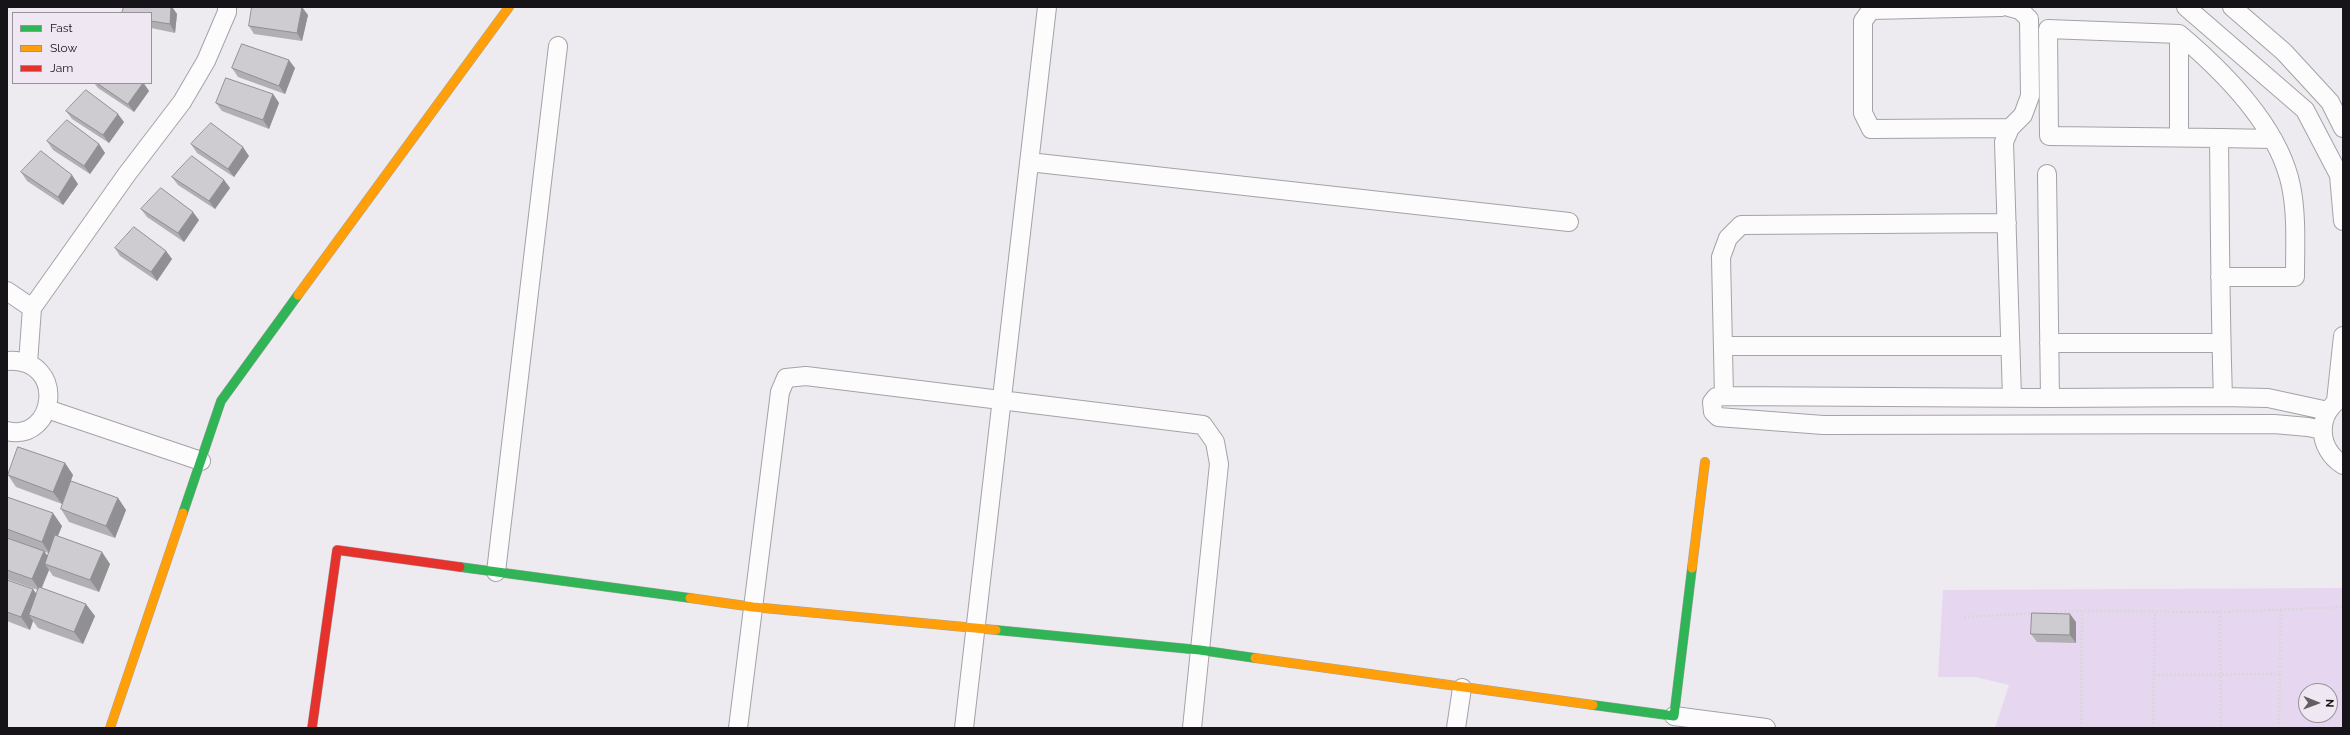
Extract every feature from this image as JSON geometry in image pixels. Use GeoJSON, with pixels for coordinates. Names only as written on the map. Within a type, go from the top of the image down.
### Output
{"type":"FeatureCollection","features":[{"type":"Feature","properties":{"kind":"street"},"geometry":{"type":"LineString","coordinates":[[28,363],[32,308],[127,174],[182,102],[206,61],[227,12],[227,7]]}},
{"type":"Feature","properties":{"kind":"street"},"geometry":{"type":"LineString","coordinates":[[110,728],[220,401],[509,7]]}},
{"type":"Feature","properties":{"kind":"street"},"geometry":{"type":"LineString","coordinates":[[964,728],[1047,7]]}},
{"type":"Feature","properties":{"kind":"street"},"geometry":{"type":"LineString","coordinates":[[2002,7],[1871,10],[1863,21],[1863,113],[1871,128],[2010,128]]}},
{"type":"Feature","properties":{"kind":"street"},"geometry":{"type":"LineString","coordinates":[[2009,7],[2020,10],[2029,19],[2030,96],[2023,115],[2010,128],[2004,142],[2010,346],[2027,425]]}},
{"type":"Feature","properties":{"kind":"street"},"geometry":{"type":"LineString","coordinates":[[2186,7],[2305,110],[2339,175],[2343,221]]}},
{"type":"Feature","properties":{"kind":"street"},"geometry":{"type":"LineString","coordinates":[[2232,7],[2284,52],[2330,102],[2343,128]]}},
{"type":"Feature","properties":{"kind":"street"},"geometry":{"type":"LineString","coordinates":[[2220,277],[2295,277],[2295,215],[2291,186],[2282,159],[2273,139],[2229,82],[2179,34],[2048,29],[2049,136],[2273,139]]}},
{"type":"Feature","properties":{"kind":"street"},"geometry":{"type":"LineString","coordinates":[[2179,34],[2179,137]]}},
{"type":"Feature","properties":{"kind":"street"},"geometry":{"type":"LineString","coordinates":[[496,572],[558,46]]}},
{"type":"Feature","properties":{"kind":"street"},"geometry":{"type":"LineString","coordinates":[[2219,138],[2223,397]]}},
{"type":"Feature","properties":{"kind":"street"},"geometry":{"type":"LineString","coordinates":[[1029,162],[1569,222]]}},
{"type":"Feature","properties":{"kind":"street"},"geometry":{"type":"LineString","coordinates":[[2047,174],[2050,398]]}},
{"type":"Feature","properties":{"kind":"street"},"geometry":{"type":"LineString","coordinates":[[1724,396],[1722,258],[1728,238],[1741,226],[2007,223]]}},
{"type":"Feature","properties":{"kind":"street"},"geometry":{"type":"LineString","coordinates":[[7,291],[32,308]]}},
{"type":"Feature","properties":{"kind":"street"},"geometry":{"type":"LineString","coordinates":[[2343,336],[2336,403],[2322,430],[2328,451],[2343,465]]}},
{"type":"Feature","properties":{"kind":"street"},"geometry":{"type":"LineString","coordinates":[[2049,343],[2221,343]]}},
{"type":"Feature","properties":{"kind":"street"},"geometry":{"type":"LineString","coordinates":[[1724,346],[2010,346]]}},
{"type":"Feature","properties":{"kind":"street"},"geometry":{"type":"LineString","coordinates":[[7,361],[28,363],[37,369],[48,388],[47,409],[41,419],[33,427],[8,435]]}},
{"type":"Feature","properties":{"kind":"street"},"geometry":{"type":"LineString","coordinates":[[738,728],[780,392],[786,378],[806,376],[1203,425],[1215,442],[1219,464],[1192,728]]}},
{"type":"Feature","properties":{"kind":"street"},"geometry":{"type":"LineString","coordinates":[[2322,430],[2308,427],[2274,424],[1823,425],[1718,417],[1713,412],[1712,402],[1716,397],[1724,396],[2020,398],[2223,397],[2268,398],[2336,403]]}},
{"type":"Feature","properties":{"kind":"street"},"geometry":{"type":"LineString","coordinates":[[47,409],[200,462]]}},
{"type":"Feature","properties":{"kind":"street"},"geometry":{"type":"LineString","coordinates":[[1674,716],[1705,462]]}},
{"type":"Feature","properties":{"kind":"street"},"geometry":{"type":"LineString","coordinates":[[312,728],[337,550],[753,607],[1200,650],[1462,688],[1766,728]]}},
{"type":"Feature","properties":{"kind":"street"},"geometry":{"type":"LineString","coordinates":[[1456,728],[1462,688]]}},
{"type":"Feature","properties":{"kind":"path"},"geometry":{"type":"LineString","coordinates":[[1964,617],[2082,611],[2220,612],[2281,608],[2343,607]]}},
{"type":"Feature","properties":{"kind":"path"},"geometry":{"type":"LineString","coordinates":[[2279,728],[2281,608]]}},
{"type":"Feature","properties":{"kind":"path"},"geometry":{"type":"LineString","coordinates":[[2081,728],[2082,611]]}},
{"type":"Feature","properties":{"kind":"path"},"geometry":{"type":"LineString","coordinates":[[2153,728],[2155,612]]}},
{"type":"Feature","properties":{"kind":"path"},"geometry":{"type":"LineString","coordinates":[[2220,612],[2221,728]]}},
{"type":"Feature","properties":{"kind":"path"},"geometry":{"type":"LineString","coordinates":[[2154,675],[2281,674]]}},
{"type":"Feature","properties":{"kind":"shaded area"},"geometry":{"type":"Polygon","coordinates":[[[2343,588],[2343,728],[1995,728],[2009,685],[1975,677],[1938,677],[1943,590],[2343,588]]]}},
{"type":"Feature","properties":{"kind":"building"},"geometry":{"type":"Polygon","coordinates":[[[124,7],[171,7],[170,24],[152,21],[152,12],[122,12],[124,7]]]}},
{"type":"Feature","properties":{"kind":"building"},"geometry":{"type":"Polygon","coordinates":[[[252,7],[302,7],[297,33],[249,26],[252,7]]]}},
{"type":"Feature","properties":{"kind":"building"},"geometry":{"type":"Polygon","coordinates":[[[242,44],[289,60],[279,86],[232,68],[242,44]]]}},
{"type":"Feature","properties":{"kind":"building"},"geometry":{"type":"Polygon","coordinates":[[[226,78],[273,94],[263,120],[216,103],[226,78]]]}},
{"type":"Feature","properties":{"kind":"building"},"geometry":{"type":"Polygon","coordinates":[[[98,84],[142,84],[128,104],[98,84]]]}},
{"type":"Feature","properties":{"kind":"building"},"geometry":{"type":"Polygon","coordinates":[[[86,90],[118,114],[103,135],[66,111],[86,90]]]}},
{"type":"Feature","properties":{"kind":"building"},"geometry":{"type":"Polygon","coordinates":[[[67,120],[99,144],[84,166],[47,141],[67,120]]]}},
{"type":"Feature","properties":{"kind":"building"},"geometry":{"type":"Polygon","coordinates":[[[211,123],[243,147],[228,169],[191,144],[211,123]]]}},
{"type":"Feature","properties":{"kind":"building"},"geometry":{"type":"Polygon","coordinates":[[[41,151],[72,175],[58,197],[21,172],[41,151]]]}},
{"type":"Feature","properties":{"kind":"building"},"geometry":{"type":"Polygon","coordinates":[[[192,156],[224,180],[209,201],[172,177],[192,156]]]}},
{"type":"Feature","properties":{"kind":"building"},"geometry":{"type":"Polygon","coordinates":[[[161,188],[193,212],[178,233],[141,209],[161,188]]]}},
{"type":"Feature","properties":{"kind":"building"},"geometry":{"type":"Polygon","coordinates":[[[134,227],[166,251],[151,272],[115,248],[134,227]]]}},
{"type":"Feature","properties":{"kind":"building"},"geometry":{"type":"Polygon","coordinates":[[[18,447],[65,463],[53,492],[8,475],[18,447]]]}},
{"type":"Feature","properties":{"kind":"building"},"geometry":{"type":"Polygon","coordinates":[[[71,481],[118,498],[106,526],[61,509],[71,481]]]}},
{"type":"Feature","properties":{"kind":"building"},"geometry":{"type":"Polygon","coordinates":[[[7,497],[53,513],[42,542],[7,529],[7,497]]]}},
{"type":"Feature","properties":{"kind":"building"},"geometry":{"type":"Polygon","coordinates":[[[55,535],[102,552],[90,580],[45,564],[55,535]]]}},
{"type":"Feature","properties":{"kind":"building"},"geometry":{"type":"Polygon","coordinates":[[[7,538],[44,551],[32,579],[7,570],[7,538]]]}},
{"type":"Feature","properties":{"kind":"building"},"geometry":{"type":"Polygon","coordinates":[[[7,580],[33,589],[21,617],[7,612],[7,580]]]}},
{"type":"Feature","properties":{"kind":"building"},"geometry":{"type":"Polygon","coordinates":[[[39,587],[86,604],[74,632],[29,615],[39,587]]]}},
{"type":"Feature","properties":{"kind":"building"},"geometry":{"type":"Polygon","coordinates":[[[2032,613],[2070,614],[2070,635],[2031,634],[2032,613]]]}},
{"type":"Feature","properties":{"kind":"traffic: fast"},"geometry":{"type":"LineString","coordinates":[[183,513],[221,401],[298,295]]}},
{"type":"Feature","properties":{"kind":"traffic: fast"},"geometry":{"type":"LineString","coordinates":[[460,567],[690,598]]}},
{"type":"Feature","properties":{"kind":"traffic: fast"},"geometry":{"type":"LineString","coordinates":[[1593,705],[1674,716],[1692,568]]}},
{"type":"Feature","properties":{"kind":"traffic: fast"},"geometry":{"type":"LineString","coordinates":[[996,630],[1200,650],[1255,658]]}},
{"type":"Feature","properties":{"kind":"traffic: slow"},"geometry":{"type":"LineString","coordinates":[[298,295],[509,7]]}},
{"type":"Feature","properties":{"kind":"traffic: slow"},"geometry":{"type":"LineString","coordinates":[[1692,568],[1705,462]]}},
{"type":"Feature","properties":{"kind":"traffic: slow"},"geometry":{"type":"LineString","coordinates":[[110,728],[183,513]]}},
{"type":"Feature","properties":{"kind":"traffic: slow"},"geometry":{"type":"LineString","coordinates":[[690,598],[753,607],[996,630]]}},
{"type":"Feature","properties":{"kind":"traffic: slow"},"geometry":{"type":"LineString","coordinates":[[1255,658],[1593,705]]}},
{"type":"Feature","properties":{"kind":"traffic: jam"},"geometry":{"type":"LineString","coordinates":[[312,728],[337,550],[460,567]]}}]}
